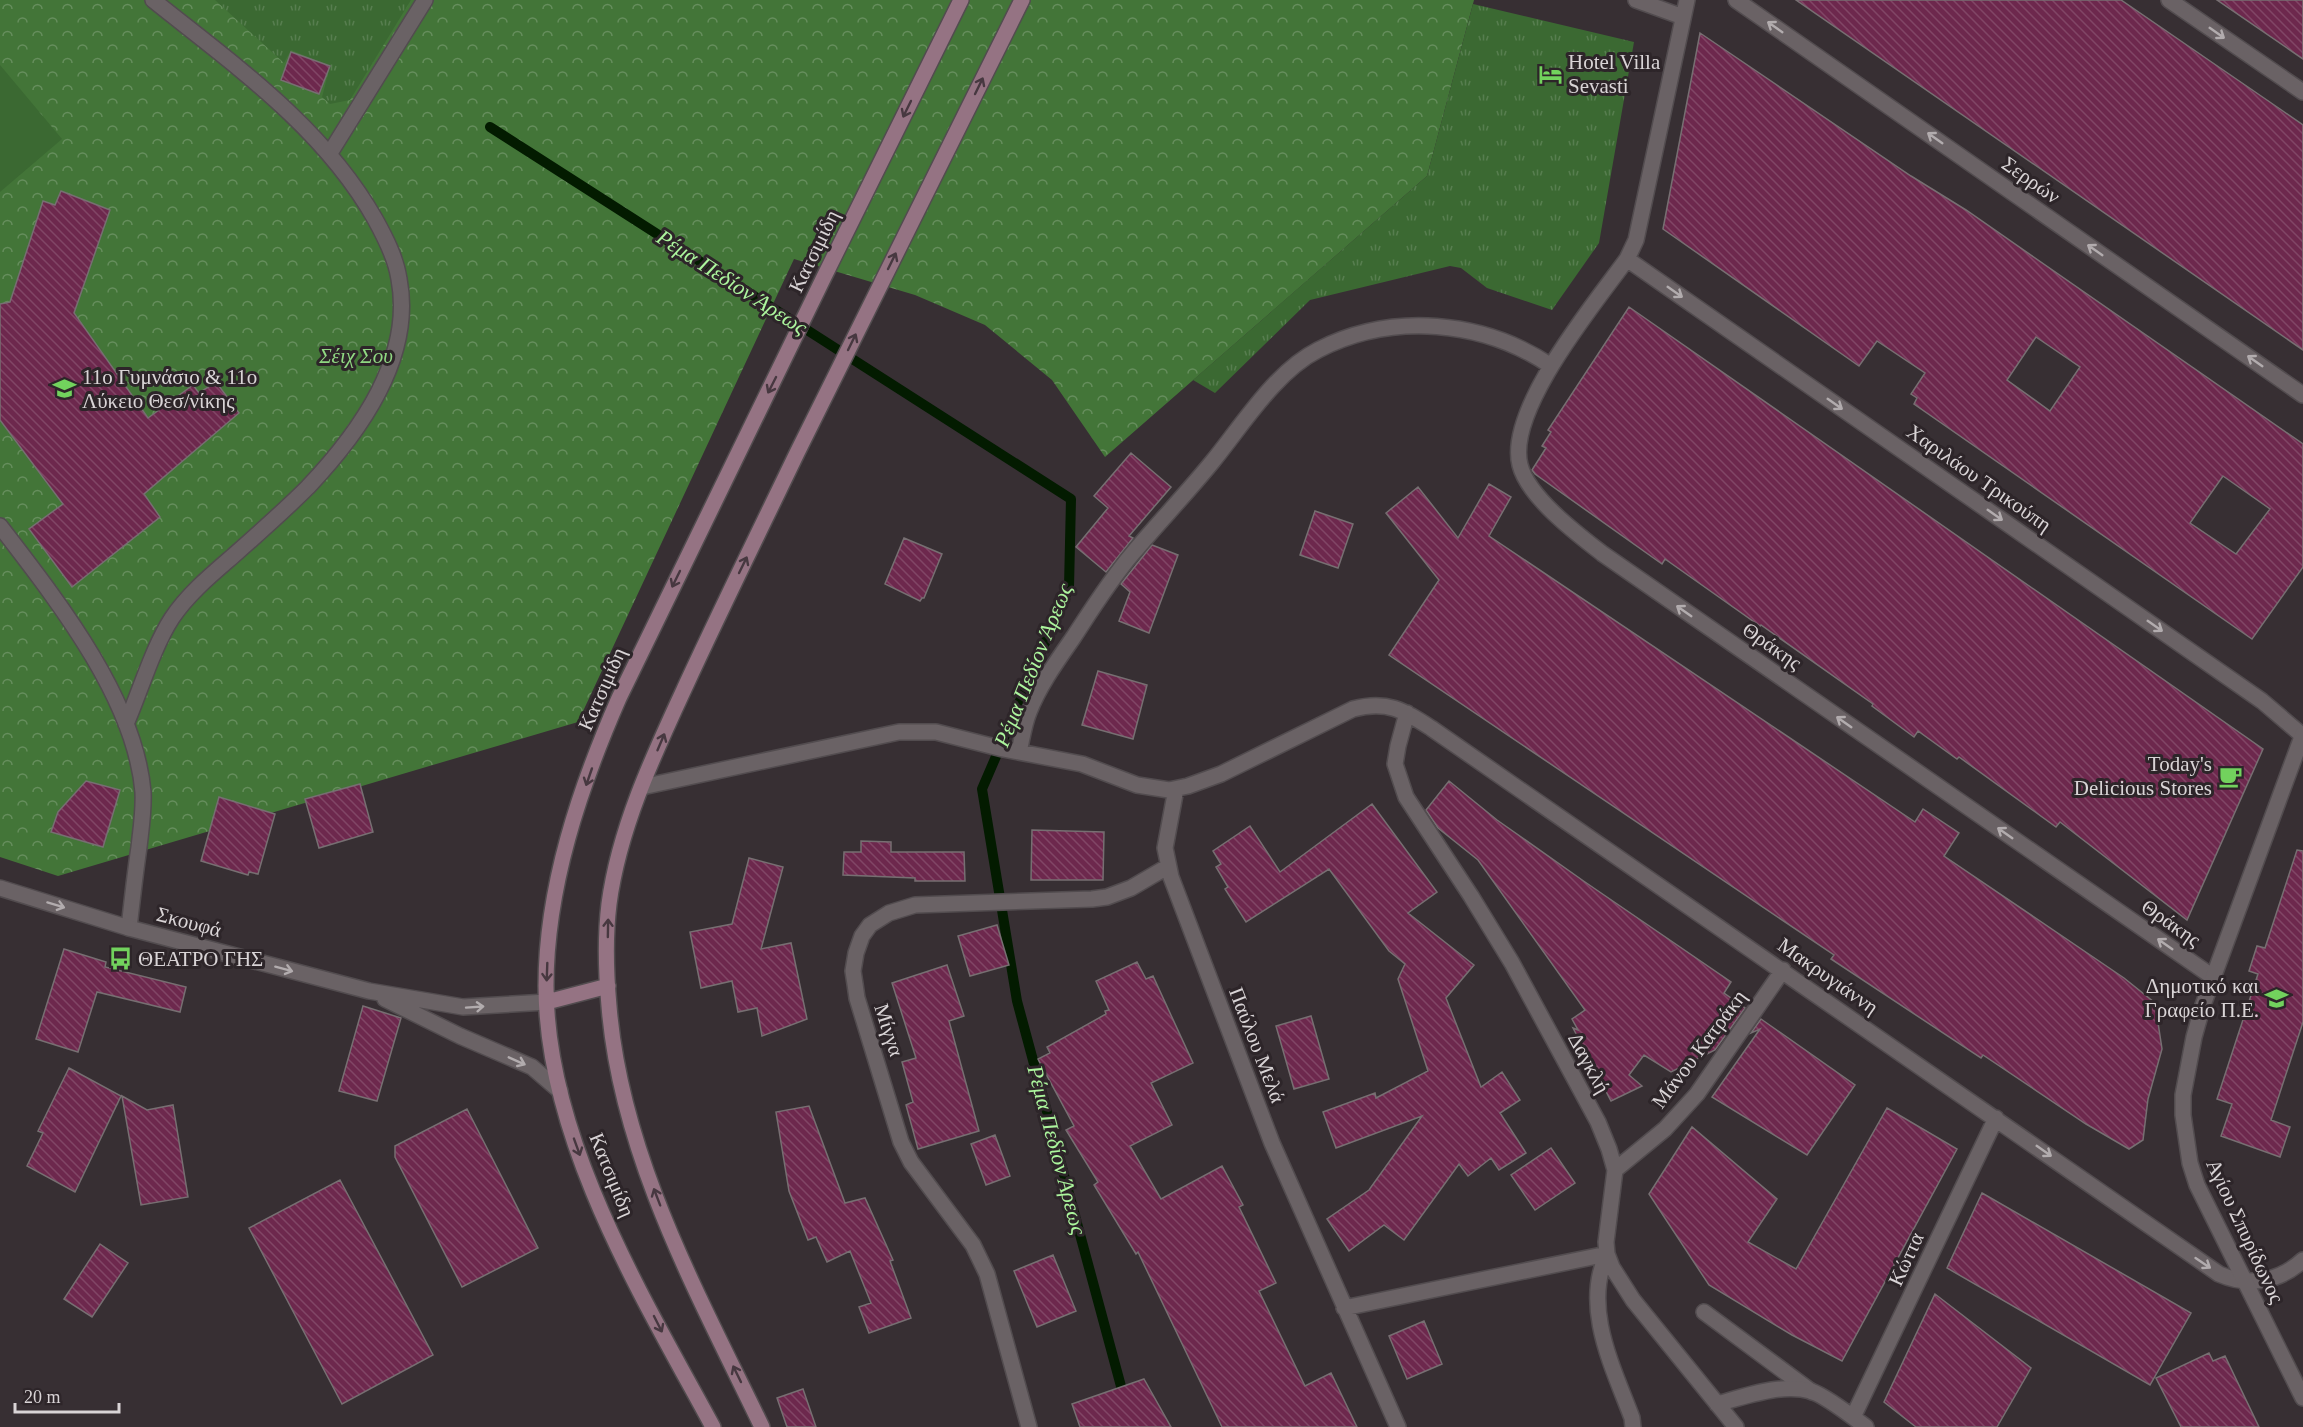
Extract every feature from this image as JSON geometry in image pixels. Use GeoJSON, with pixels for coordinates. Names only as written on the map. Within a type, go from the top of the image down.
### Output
{"type":"FeatureCollection","features":[{"type":"Feature","properties":{"kind":"main road","name":"Κατσιμίδη"},"geometry":{"type":"LineString","coordinates":[[713,1427],[604,1217],[574,1138],[556,1073],[547,1002],[547,954],[553,900],[577,812],[598,748],[642,650],[961,0]]}},
{"type":"Feature","properties":{"kind":"main road","name":"Κατσιμίδη"},"geometry":{"type":"LineString","coordinates":[[762,1427],[675,1240],[641,1155],[625,1105],[612,1036],[608,987],[607,923],[610,895],[624,838],[642,787],[704,646],[1022,0]]}},
{"type":"Feature","properties":{"kind":"main road"},"geometry":{"type":"LineString","coordinates":[[547,1002],[608,987]]}},
{"type":"Feature","properties":{"kind":"street"},"geometry":{"type":"LineString","coordinates":[[126,724],[171,618],[193,592],[284,510],[337,453],[367,412],[391,363],[401,315],[401,294],[396,265],[369,209],[330,153],[280,104],[153,0]]}},
{"type":"Feature","properties":{"kind":"street"},"geometry":{"type":"LineString","coordinates":[[330,153],[425,0]]}},
{"type":"Feature","properties":{"kind":"street"},"geometry":{"type":"LineString","coordinates":[[1636,0],[1683,17]]}},
{"type":"Feature","properties":{"kind":"street","name":"Θράκης"},"geometry":{"type":"LineString","coordinates":[[1687,0],[1636,240],[1627,259],[1551,366],[1520,428],[1520,464],[1532,489],[1566,525],[1612,561],[2213,977]]}},
{"type":"Feature","properties":{"kind":"street","name":"Σερρών"},"geometry":{"type":"LineString","coordinates":[[1736,0],[2303,395]]}},
{"type":"Feature","properties":{"kind":"street"},"geometry":{"type":"LineString","coordinates":[[2169,0],[2303,92]]}},
{"type":"Feature","properties":{"kind":"street","name":"Χαριλάου Τρικούπη"},"geometry":{"type":"LineString","coordinates":[[1627,259],[2262,701],[2303,735]]}},
{"type":"Feature","properties":{"kind":"street"},"geometry":{"type":"LineString","coordinates":[[1019,752],[1029,712],[1063,652],[1105,588],[1275,385],[1311,354],[1361,333],[1398,327],[1430,326],[1463,330],[1500,340],[1522,349],[1551,366]]}},
{"type":"Feature","properties":{"kind":"street"},"geometry":{"type":"LineString","coordinates":[[0,526],[79,633],[126,724],[143,792],[142,820],[129,928]]}},
{"type":"Feature","properties":{"kind":"street","name":"Μακρυγιάννη"},"geometry":{"type":"LineString","coordinates":[[1176,789],[1194,785],[1250,761],[1353,709],[1376,705],[1407,713],[1783,970],[2208,1267],[2228,1278],[2245,1282]]}},
{"type":"Feature","properties":{"kind":"street","name":"Δαγκλή"},"geometry":{"type":"LineString","coordinates":[[1407,713],[1395,764],[1406,797],[1512,963],[1598,1122],[1609,1149],[1615,1170],[1607,1235],[1607,1254],[1619,1281],[1736,1427]]}},
{"type":"Feature","properties":{"kind":"street"},"geometry":{"type":"LineString","coordinates":[[642,787],[899,732],[936,732],[1082,764],[1137,785],[1162,790],[1176,789]]}},
{"type":"Feature","properties":{"kind":"street","name":"Αγίου Σπυρίδωνος"},"geometry":{"type":"LineString","coordinates":[[2303,735],[2213,977],[2194,1037],[2183,1095],[2183,1130],[2197,1185],[2303,1398]]}},
{"type":"Feature","properties":{"kind":"street","name":"Παύλου Μελά"},"geometry":{"type":"LineString","coordinates":[[1176,789],[1165,841],[1167,867],[1272,1143],[1398,1427]]}},
{"type":"Feature","properties":{"kind":"street","name":"Μίγγα"},"geometry":{"type":"LineString","coordinates":[[1029,1427],[987,1274],[973,1245],[907,1154],[864,1021],[855,984],[856,953],[865,931],[875,920],[907,907],[1107,897],[1131,888],[1167,867]]}},
{"type":"Feature","properties":{"kind":"street","name":"Σκουφά"},"geometry":{"type":"LineString","coordinates":[[0,888],[129,928],[369,991],[463,1007],[547,1002]]}},
{"type":"Feature","properties":{"kind":"street","name":"Μάνου Κατράκη"},"geometry":{"type":"LineString","coordinates":[[1615,1170],[1665,1130],[1697,1094],[1783,970]]}},
{"type":"Feature","properties":{"kind":"street","name":"Σκουφά"},"geometry":{"type":"LineString","coordinates":[[369,991],[460,1036],[532,1067],[560,1091]]}},
{"type":"Feature","properties":{"kind":"street","name":"Κώττα"},"geometry":{"type":"LineString","coordinates":[[1853,1417],[1996,1118]]}},
{"type":"Feature","properties":{"kind":"street"},"geometry":{"type":"LineString","coordinates":[[1344,1308],[1607,1254]]}},
{"type":"Feature","properties":{"kind":"street"},"geometry":{"type":"LineString","coordinates":[[1607,1254],[1598,1281],[1599,1318],[1633,1427]]}},
{"type":"Feature","properties":{"kind":"street"},"geometry":{"type":"LineString","coordinates":[[2245,1282],[2270,1279],[2284,1274],[2303,1260]]}},
{"type":"Feature","properties":{"kind":"street"},"geometry":{"type":"LineString","coordinates":[[1704,1312],[1812,1392],[1866,1427]]}},
{"type":"Feature","properties":{"kind":"street"},"geometry":{"type":"LineString","coordinates":[[1718,1404],[1785,1389],[1812,1392]]}},
{"type":"Feature","properties":{"kind":"green space","name":"Σέιχ Σου"},"geometry":{"type":"Polygon","coordinates":[[[0,0],[1474,0],[1427,176],[1105,457],[1052,380],[985,325],[915,295],[794,259],[578,722],[58,876],[0,857],[0,0]]]}},
{"type":"Feature","properties":{"kind":"green space"},"geometry":{"type":"Polygon","coordinates":[[[215,0],[411,0],[350,100],[330,104],[322,97],[330,66],[291,50],[284,63],[215,0]]]}},
{"type":"Feature","properties":{"kind":"green space"},"geometry":{"type":"Polygon","coordinates":[[[1473,4],[1634,42],[1599,243],[1552,310],[1487,288],[1461,268],[1450,266],[1310,300],[1215,393],[1193,380],[1427,176],[1473,4]]]}},
{"type":"Feature","properties":{"kind":"green space"},"geometry":{"type":"Polygon","coordinates":[[[0,65],[62,139],[0,192],[0,65]]]}},
{"type":"Feature","properties":{"kind":"building"},"geometry":{"type":"Polygon","coordinates":[[[1796,0],[2121,0],[2280,109],[2303,125],[2303,350],[1796,0]]]}},
{"type":"Feature","properties":{"kind":"building"},"geometry":{"type":"Polygon","coordinates":[[[2217,0],[2303,0],[2303,59],[2217,0]]]}},
{"type":"Feature","properties":{"kind":"building"},"geometry":{"type":"Polygon","coordinates":[[[1700,33],[1911,176],[1966,210],[2303,444],[2303,567],[2252,639],[1914,404],[1917,398],[1911,394],[1925,373],[1877,341],[1859,366],[1663,229],[1700,33]],[[2036,337],[2007,380],[2050,411],[2080,367],[2036,337]],[[2223,476],[2190,523],[2236,554],[2270,509],[2223,476]]]}},
{"type":"Feature","properties":{"kind":"building"},"geometry":{"type":"Polygon","coordinates":[[[291,52],[330,66],[319,94],[281,80],[291,52]]]}},
{"type":"Feature","properties":{"kind":"building","name":"11ο Γυμνάσιο & 11ο Λύκειο Θεσ/νίκης"},"geometry":{"type":"Polygon","coordinates":[[[61,191],[110,210],[74,313],[148,418],[193,385],[199,393],[216,382],[239,413],[144,494],[160,517],[72,587],[29,529],[63,504],[0,420],[0,304],[10,302],[43,201],[55,205],[61,191]]]}},
{"type":"Feature","properties":{"kind":"building"},"geometry":{"type":"Polygon","coordinates":[[[1629,307],[2263,749],[2187,920],[2060,822],[2056,827],[1959,757],[1957,759],[1918,731],[1914,737],[1872,706],[1873,704],[1761,625],[1665,559],[1662,564],[1535,474],[1532,470],[1546,448],[1542,446],[1551,432],[1548,430],[1629,307]]]}},
{"type":"Feature","properties":{"kind":"building"},"geometry":{"type":"Polygon","coordinates":[[[1131,453],[1171,487],[1129,536],[1133,538],[1106,572],[1076,547],[1108,508],[1094,496],[1131,453]]]}},
{"type":"Feature","properties":{"kind":"building"},"geometry":{"type":"Polygon","coordinates":[[[1489,484],[1511,497],[1489,536],[1915,822],[1923,809],[1959,833],[1944,856],[2124,978],[2155,1003],[2162,1049],[2148,1099],[2143,1140],[2129,1149],[2086,1124],[1983,1055],[1981,1058],[1831,959],[1834,955],[1389,655],[1439,580],[1386,513],[1418,487],[1458,538],[1489,484]]]}},
{"type":"Feature","properties":{"kind":"building"},"geometry":{"type":"Polygon","coordinates":[[[1315,511],[1353,524],[1338,568],[1300,555],[1315,511]]]}},
{"type":"Feature","properties":{"kind":"building"},"geometry":{"type":"Polygon","coordinates":[[[904,538],[942,554],[924,598],[920,601],[885,584],[904,538]]]}},
{"type":"Feature","properties":{"kind":"building"},"geometry":{"type":"Polygon","coordinates":[[[1152,545],[1178,555],[1149,633],[1119,621],[1130,592],[1121,584],[1152,545]]]}},
{"type":"Feature","properties":{"kind":"building"},"geometry":{"type":"Polygon","coordinates":[[[1098,671],[1147,685],[1133,739],[1082,725],[1098,671]]]}},
{"type":"Feature","properties":{"kind":"building"},"geometry":{"type":"Polygon","coordinates":[[[86,781],[120,790],[103,847],[51,832],[58,812],[86,781]]]}},
{"type":"Feature","properties":{"kind":"building"},"geometry":{"type":"Polygon","coordinates":[[[1449,781],[1497,820],[1731,982],[1724,993],[1745,1008],[1715,1050],[1671,1072],[1644,1055],[1629,1075],[1642,1086],[1611,1101],[1573,1028],[1578,1030],[1572,1019],[1585,1010],[1478,860],[1438,828],[1426,810],[1449,781]]]}},
{"type":"Feature","properties":{"kind":"building"},"geometry":{"type":"Polygon","coordinates":[[[360,784],[373,832],[319,848],[305,799],[360,784]]]}},
{"type":"Feature","properties":{"kind":"building"},"geometry":{"type":"Polygon","coordinates":[[[219,797],[275,814],[258,874],[249,872],[248,875],[201,861],[219,797]]]}},
{"type":"Feature","properties":{"kind":"building"},"geometry":{"type":"Polygon","coordinates":[[[1372,804],[1437,892],[1408,913],[1474,965],[1446,998],[1481,1087],[1502,1072],[1520,1100],[1500,1113],[1526,1153],[1499,1170],[1491,1158],[1468,1176],[1459,1164],[1404,1240],[1384,1225],[1349,1251],[1327,1219],[1369,1190],[1422,1116],[1336,1148],[1323,1112],[1375,1093],[1376,1098],[1428,1071],[1398,979],[1405,964],[1389,951],[1329,869],[1246,922],[1225,889],[1228,887],[1216,867],[1221,864],[1213,851],[1250,826],[1280,872],[1372,804]]]}},
{"type":"Feature","properties":{"kind":"building"},"geometry":{"type":"Polygon","coordinates":[[[1032,830],[1104,832],[1103,880],[1031,880],[1032,830]]]}},
{"type":"Feature","properties":{"kind":"building"},"geometry":{"type":"Polygon","coordinates":[[[861,841],[891,842],[891,852],[964,852],[965,881],[915,881],[915,878],[843,875],[844,852],[861,852],[861,841]]]}},
{"type":"Feature","properties":{"kind":"building","name":"Δημοτικό και Γραφείο Π.Ε."},"geometry":{"type":"Polygon","coordinates":[[[2297,850],[2303,851],[2303,1022],[2271,1120],[2290,1127],[2280,1157],[2221,1136],[2232,1104],[2217,1099],[2258,974],[2249,971],[2257,946],[2265,948],[2297,850]]]}},
{"type":"Feature","properties":{"kind":"building"},"geometry":{"type":"Polygon","coordinates":[[[749,858],[783,867],[761,949],[791,943],[807,1019],[762,1036],[757,1008],[738,1012],[732,981],[701,988],[690,932],[732,924],[749,858]]]}},
{"type":"Feature","properties":{"kind":"building"},"geometry":{"type":"Polygon","coordinates":[[[997,925],[1009,965],[970,976],[958,936],[997,925]]]}},
{"type":"Feature","properties":{"kind":"building"},"geometry":{"type":"Polygon","coordinates":[[[64,949],[106,962],[105,967],[186,987],[180,1012],[97,992],[78,1052],[36,1039],[64,949]]]}},
{"type":"Feature","properties":{"kind":"building"},"geometry":{"type":"Polygon","coordinates":[[[1137,962],[1146,979],[1153,976],[1193,1063],[1151,1083],[1172,1125],[1130,1146],[1161,1199],[1222,1166],[1243,1205],[1239,1207],[1276,1283],[1259,1291],[1305,1386],[1331,1373],[1357,1427],[1222,1427],[1138,1252],[1136,1254],[1094,1185],[1098,1182],[1066,1130],[1074,1126],[1038,1059],[1050,1053],[1047,1047],[1106,1014],[1105,1011],[1109,1010],[1096,981],[1137,962]]]}},
{"type":"Feature","properties":{"kind":"building"},"geometry":{"type":"Polygon","coordinates":[[[947,965],[964,1016],[949,1021],[979,1131],[918,1149],[906,1105],[913,1102],[902,1062],[916,1058],[892,983],[947,965]]]}},
{"type":"Feature","properties":{"kind":"building"},"geometry":{"type":"Polygon","coordinates":[[[363,1006],[401,1018],[377,1101],[339,1091],[363,1006]]]}},
{"type":"Feature","properties":{"kind":"building"},"geometry":{"type":"Polygon","coordinates":[[[1311,1016],[1329,1079],[1294,1089],[1276,1026],[1311,1016]]]}},
{"type":"Feature","properties":{"kind":"building"},"geometry":{"type":"Polygon","coordinates":[[[1761,1019],[1855,1085],[1807,1155],[1712,1097],[1760,1029],[1751,1033],[1761,1019]]]}},
{"type":"Feature","properties":{"kind":"building"},"geometry":{"type":"Polygon","coordinates":[[[69,1068],[121,1096],[75,1192],[27,1166],[43,1133],[38,1131],[69,1068]]]}},
{"type":"Feature","properties":{"kind":"building"},"geometry":{"type":"Polygon","coordinates":[[[122,1096],[147,1110],[173,1105],[188,1197],[141,1205],[122,1096]]]}},
{"type":"Feature","properties":{"kind":"building"},"geometry":{"type":"Polygon","coordinates":[[[809,1106],[845,1203],[865,1198],[893,1260],[890,1261],[911,1318],[869,1333],[859,1307],[871,1303],[850,1251],[827,1262],[816,1237],[808,1240],[789,1191],[776,1112],[809,1106]]]}},
{"type":"Feature","properties":{"kind":"building"},"geometry":{"type":"Polygon","coordinates":[[[1887,1108],[1957,1149],[1842,1361],[1792,1335],[1709,1285],[1649,1194],[1692,1127],[1777,1199],[1748,1242],[1796,1269],[1887,1108]]]}},
{"type":"Feature","properties":{"kind":"building"},"geometry":{"type":"Polygon","coordinates":[[[467,1109],[538,1248],[462,1287],[395,1157],[395,1146],[467,1109]]]}},
{"type":"Feature","properties":{"kind":"building"},"geometry":{"type":"Polygon","coordinates":[[[995,1135],[1010,1176],[986,1185],[971,1144],[995,1135]]]}},
{"type":"Feature","properties":{"kind":"building"},"geometry":{"type":"Polygon","coordinates":[[[1551,1148],[1575,1183],[1535,1210],[1511,1175],[1551,1148]]]}},
{"type":"Feature","properties":{"kind":"building"},"geometry":{"type":"Polygon","coordinates":[[[340,1180],[433,1355],[342,1404],[249,1228],[340,1180]]]}},
{"type":"Feature","properties":{"kind":"building"},"geometry":{"type":"Polygon","coordinates":[[[1982,1193],[2191,1313],[2150,1385],[1947,1268],[1982,1193]]]}},
{"type":"Feature","properties":{"kind":"building"},"geometry":{"type":"Polygon","coordinates":[[[100,1244],[128,1263],[92,1317],[64,1299],[100,1244]]]}},
{"type":"Feature","properties":{"kind":"building"},"geometry":{"type":"Polygon","coordinates":[[[1053,1255],[1076,1311],[1037,1327],[1014,1271],[1053,1255]]]}},
{"type":"Feature","properties":{"kind":"building"},"geometry":{"type":"Polygon","coordinates":[[[1935,1294],[2031,1368],[1997,1427],[1916,1427],[1884,1402],[1935,1294]]]}},
{"type":"Feature","properties":{"kind":"building"},"geometry":{"type":"Polygon","coordinates":[[[1424,1321],[1442,1364],[1407,1379],[1389,1336],[1424,1321]]]}},
{"type":"Feature","properties":{"kind":"building"},"geometry":{"type":"Polygon","coordinates":[[[2209,1353],[2213,1361],[2225,1356],[2259,1427],[2181,1427],[2156,1378],[2209,1353]]]}},
{"type":"Feature","properties":{"kind":"building"},"geometry":{"type":"Polygon","coordinates":[[[1144,1379],[1171,1427],[1080,1427],[1072,1404],[1144,1379]]]}},
{"type":"Feature","properties":{"kind":"building"},"geometry":{"type":"Polygon","coordinates":[[[803,1389],[816,1427],[787,1427],[777,1398],[803,1389]]]}},
{"type":"Feature","properties":{"kind":"waterway","name":"Ρέμα Πεδίον Άρεως"},"geometry":{"type":"LineString","coordinates":[[490,127],[1071,499],[1069,587],[982,789],[1017,1001],[1132,1427]]}},
{"type":"Feature","properties":{"kind":"place","name":"Hotel Villa Sevasti"},"geometry":{"type":"Point","coordinates":[1550,74]}},
{"type":"Feature","properties":{"kind":"place","name":"11ο Γυμνάσιο & 11ο Λύκειο Θεσ/νίκης"},"geometry":{"type":"Point","coordinates":[64,389]}},
{"type":"Feature","properties":{"kind":"place","name":"Today's Delicious Stores"},"geometry":{"type":"Point","coordinates":[2230,776]}},
{"type":"Feature","properties":{"kind":"place","name":"ΘΕΑΤΡΟ ΓΗΣ"},"geometry":{"type":"Point","coordinates":[120,959]}},
{"type":"Feature","properties":{"kind":"place","name":"Δημοτικό και Γραφείο Π.Ε."},"geometry":{"type":"Point","coordinates":[2277,998]}}]}
